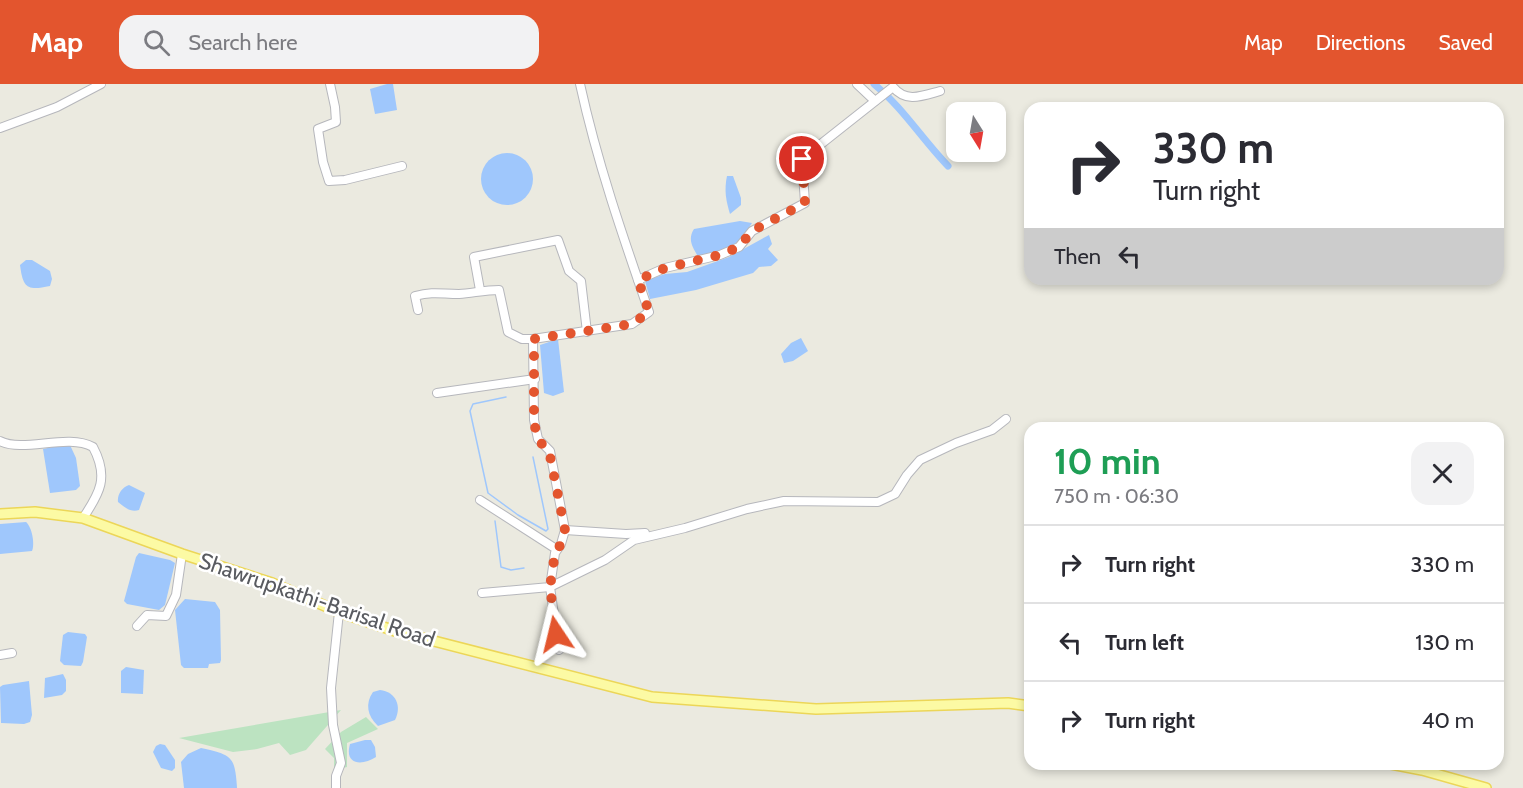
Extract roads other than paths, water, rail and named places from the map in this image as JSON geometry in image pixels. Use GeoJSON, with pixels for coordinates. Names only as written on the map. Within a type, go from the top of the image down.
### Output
{"type":"FeatureCollection","features":[{"type":"Feature","properties":{"kind":"main road","name":"Shawrupkathi-Barisal Road"},"geometry":{"type":"LineString","coordinates":[[0,514],[35,512],[83,518],[182,554],[272,583],[339,612],[394,631],[652,697],[816,709],[1008,703],[1024,705]]}},
{"type":"Feature","properties":{"kind":"main road"},"geometry":{"type":"LineString","coordinates":[[1422,770],[1486,788]]}},
{"type":"Feature","properties":{"kind":"street"},"geometry":{"type":"LineString","coordinates":[[0,128],[57,107],[100,84]]}},
{"type":"Feature","properties":{"kind":"street"},"geometry":{"type":"LineString","coordinates":[[330,84],[336,123],[318,129],[323,162],[329,182],[402,165]]}},
{"type":"Feature","properties":{"kind":"street"},"geometry":{"type":"LineString","coordinates":[[418,310],[415,296],[431,292],[454,294],[499,290],[508,332],[522,339],[587,332],[632,324],[649,312],[588,122],[580,84]]}},
{"type":"Feature","properties":{"kind":"street"},"geometry":{"type":"LineString","coordinates":[[857,84],[876,99]]}},
{"type":"Feature","properties":{"kind":"street"},"geometry":{"type":"LineString","coordinates":[[638,280],[665,268],[720,255],[739,247],[752,231],[805,203],[802,159],[893,87],[899,94],[915,98],[940,92]]}},
{"type":"Feature","properties":{"kind":"street"},"geometry":{"type":"LineString","coordinates":[[480,290],[474,257],[558,240],[569,271],[581,281],[587,332]]}},
{"type":"Feature","properties":{"kind":"street"},"geometry":{"type":"LineString","coordinates":[[534,339],[534,420],[537,439],[549,451],[565,530],[561,544],[555,553],[550,587],[559,650]]}},
{"type":"Feature","properties":{"kind":"street"},"geometry":{"type":"LineString","coordinates":[[437,393],[535,379]]}},
{"type":"Feature","properties":{"kind":"street"},"geometry":{"type":"LineString","coordinates":[[482,593],[550,587],[605,560],[634,540],[685,528],[747,509],[784,501],[878,502],[895,494],[920,460],[956,443],[992,430],[1006,419]]}},
{"type":"Feature","properties":{"kind":"street"},"geometry":{"type":"LineString","coordinates":[[0,441],[15,445],[80,443],[93,447],[97,454],[102,480],[99,493],[83,518]]}},
{"type":"Feature","properties":{"kind":"street"},"geometry":{"type":"LineString","coordinates":[[480,500],[553,547]]}},
{"type":"Feature","properties":{"kind":"street"},"geometry":{"type":"LineString","coordinates":[[565,530],[627,534],[662,532]]}},
{"type":"Feature","properties":{"kind":"street"},"geometry":{"type":"LineString","coordinates":[[137,626],[147,615],[166,616],[176,594],[182,554]]}},
{"type":"Feature","properties":{"kind":"street"},"geometry":{"type":"LineString","coordinates":[[336,788],[336,776],[340,763],[333,725],[331,688],[339,612]]}},
{"type":"Feature","properties":{"kind":"street"},"geometry":{"type":"LineString","coordinates":[[0,655],[12,653]]}},
{"type":"Feature","properties":{"kind":"water"},"geometry":{"type":"Polygon","coordinates":[[[393,84],[397,110],[375,114],[370,89],[393,84]]]}},
{"type":"Feature","properties":{"kind":"water"},"geometry":{"type":"Polygon","coordinates":[[[502,153],[512,153],[521,157],[529,165],[533,179],[529,193],[521,201],[512,205],[502,205],[493,201],[485,193],[481,184],[481,174],[485,165],[493,157],[502,153]]]}},
{"type":"Feature","properties":{"kind":"water"},"geometry":{"type":"Polygon","coordinates":[[[727,176],[733,176],[741,198],[741,205],[730,214],[726,195],[727,176]]]}},
{"type":"Feature","properties":{"kind":"water"},"geometry":{"type":"Polygon","coordinates":[[[740,221],[752,223],[736,243],[724,250],[699,258],[691,240],[694,229],[740,221]]]}},
{"type":"Feature","properties":{"kind":"water"},"geometry":{"type":"Polygon","coordinates":[[[769,235],[772,244],[768,249],[778,260],[771,266],[759,267],[753,273],[696,290],[650,299],[645,281],[665,274],[687,272],[729,257],[769,235]]]}},
{"type":"Feature","properties":{"kind":"water"},"geometry":{"type":"Polygon","coordinates":[[[26,260],[32,260],[50,271],[52,279],[50,286],[31,288],[25,283],[20,265],[26,260]]]}},
{"type":"Feature","properties":{"kind":"water"},"geometry":{"type":"Polygon","coordinates":[[[801,338],[808,351],[793,361],[784,363],[781,354],[791,343],[801,338]]]}},
{"type":"Feature","properties":{"kind":"water"},"geometry":{"type":"Polygon","coordinates":[[[558,339],[564,392],[553,396],[544,393],[540,345],[558,339]]]}},
{"type":"Feature","properties":{"kind":"water"},"geometry":{"type":"Polygon","coordinates":[[[70,445],[76,458],[80,486],[76,490],[50,493],[43,449],[70,445]]]}},
{"type":"Feature","properties":{"kind":"water"},"geometry":{"type":"Polygon","coordinates":[[[129,485],[145,493],[139,510],[136,511],[125,508],[118,502],[121,492],[129,485]]]}},
{"type":"Feature","properties":{"kind":"water"},"geometry":{"type":"Polygon","coordinates":[[[26,522],[32,536],[32,551],[0,554],[0,524],[26,522]]]}},
{"type":"Feature","properties":{"kind":"water"},"geometry":{"type":"Polygon","coordinates":[[[139,553],[175,563],[165,605],[159,610],[127,604],[124,601],[139,553]]]}},
{"type":"Feature","properties":{"kind":"water"},"geometry":{"type":"Polygon","coordinates":[[[185,599],[215,602],[220,610],[220,663],[209,664],[208,668],[184,668],[181,665],[175,610],[185,599]]]}},
{"type":"Feature","properties":{"kind":"water"},"geometry":{"type":"Polygon","coordinates":[[[68,632],[85,634],[87,637],[81,666],[64,665],[60,661],[63,635],[68,632]]]}},
{"type":"Feature","properties":{"kind":"water"},"geometry":{"type":"Polygon","coordinates":[[[126,667],[144,670],[143,694],[121,693],[121,671],[126,667]]]}},
{"type":"Feature","properties":{"kind":"water"},"geometry":{"type":"Polygon","coordinates":[[[63,674],[66,680],[66,691],[62,695],[44,698],[45,678],[63,674]]]}},
{"type":"Feature","properties":{"kind":"water"},"geometry":{"type":"Polygon","coordinates":[[[29,681],[32,715],[30,722],[1,723],[0,687],[29,681]]]}},
{"type":"Feature","properties":{"kind":"water"},"geometry":{"type":"Polygon","coordinates":[[[380,690],[394,697],[398,710],[395,720],[378,726],[369,714],[368,705],[373,692],[380,690]]]}},
{"type":"Feature","properties":{"kind":"water"},"geometry":{"type":"Polygon","coordinates":[[[371,740],[375,747],[376,757],[365,762],[355,762],[350,756],[350,744],[371,740]]]}},
{"type":"Feature","properties":{"kind":"water"},"geometry":{"type":"Polygon","coordinates":[[[160,744],[165,745],[175,760],[175,768],[172,771],[161,768],[153,752],[160,744]]]}},
{"type":"Feature","properties":{"kind":"water"},"geometry":{"type":"Polygon","coordinates":[[[201,748],[225,755],[230,759],[235,769],[237,788],[184,788],[181,762],[188,754],[201,748]]]}},
{"type":"Feature","properties":{"kind":"waterway"},"geometry":{"type":"LineString","coordinates":[[874,84],[894,103],[948,166]]}},
{"type":"Feature","properties":{"kind":"waterway"},"geometry":{"type":"LineString","coordinates":[[506,397],[473,404],[470,411],[488,493],[518,515],[546,531],[548,529],[533,457]]}},
{"type":"Feature","properties":{"kind":"waterway"},"geometry":{"type":"LineString","coordinates":[[495,521],[501,567],[511,570],[524,568]]}}]}
